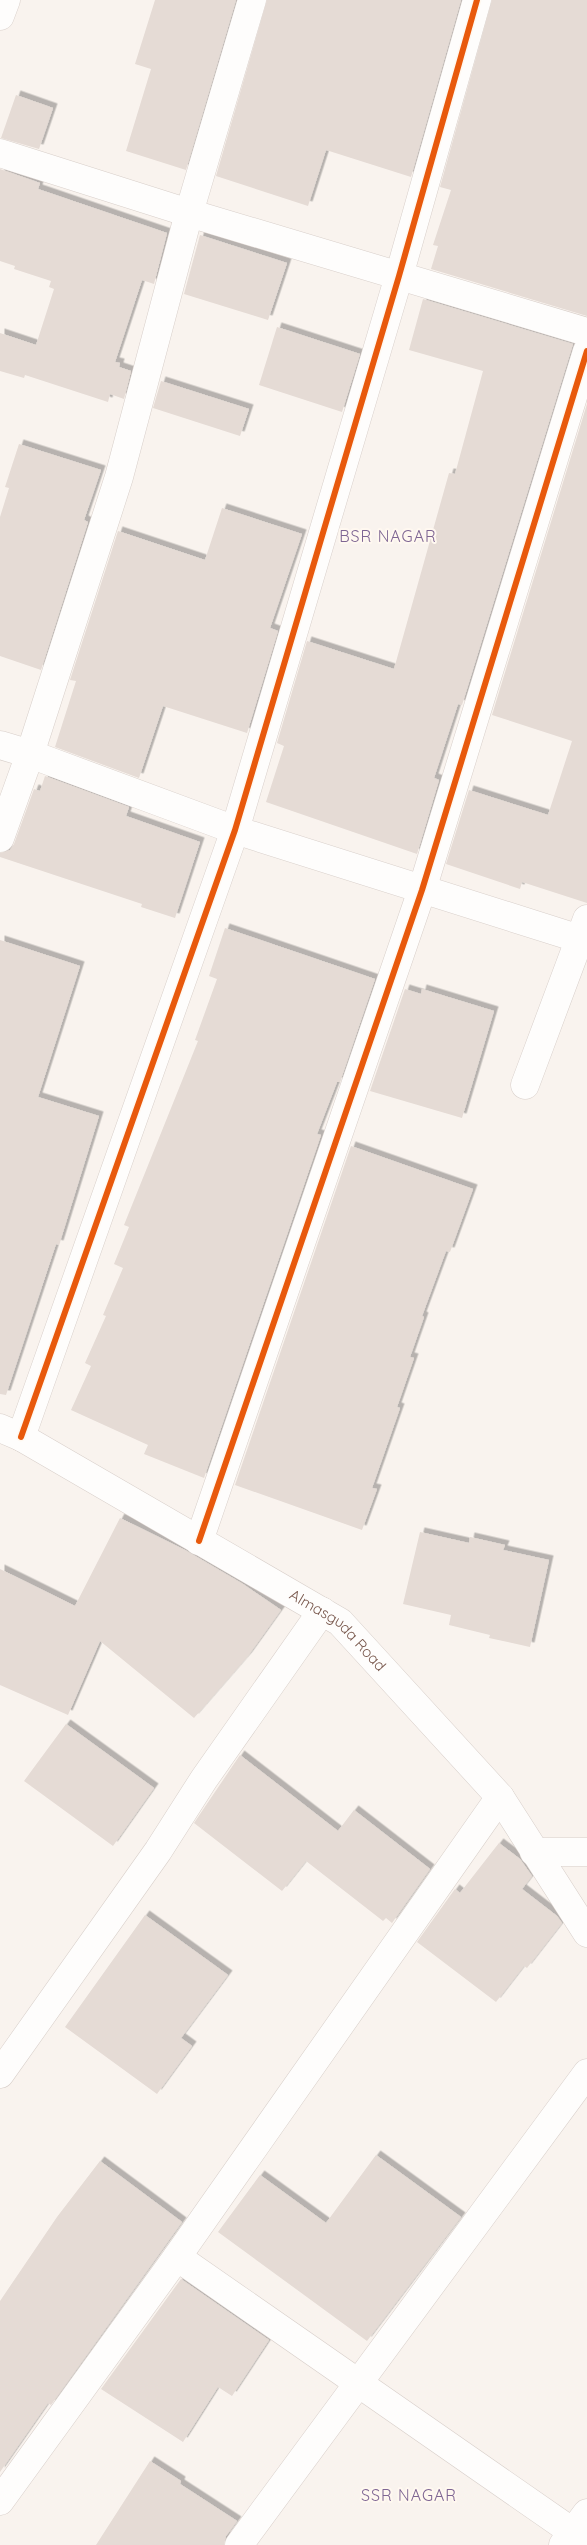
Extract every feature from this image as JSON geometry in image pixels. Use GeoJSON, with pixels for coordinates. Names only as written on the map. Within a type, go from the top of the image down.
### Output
{"type":"FeatureCollection","features":[{"type":"Feature","properties":{"kind":"street"},"geometry":{"type":"LineString","coordinates":[[0,16],[6,0]]}},
{"type":"Feature","properties":{"kind":"street"},"geometry":{"type":"LineString","coordinates":[[0,838],[30,754],[119,477],[189,214],[252,0]]}},
{"type":"Feature","properties":{"kind":"street"},"geometry":{"type":"LineString","coordinates":[[11,1432],[235,830],[399,276],[477,0]]}},
{"type":"Feature","properties":{"kind":"street"},"geometry":{"type":"LineString","coordinates":[[0,153],[189,214],[587,332]]}},
{"type":"Feature","properties":{"kind":"street"},"geometry":{"type":"LineString","coordinates":[[199,1541],[422,890],[587,351]]}},
{"type":"Feature","properties":{"kind":"street"},"geometry":{"type":"LineString","coordinates":[[0,745],[30,754],[235,830],[422,890],[584,929],[525,1085]]}},
{"type":"Feature","properties":{"kind":"street","name":"Almasguda Road"},"geometry":{"type":"LineString","coordinates":[[11,1432],[340,1622],[500,1796],[587,1933]]}},
{"type":"Feature","properties":{"kind":"street"},"geometry":{"type":"LineString","coordinates":[[0,2074],[158,1851],[204,1779],[322,1611]]}},
{"type":"Feature","properties":{"kind":"street"},"geometry":{"type":"LineString","coordinates":[[0,2501],[177,2257],[500,1796]]}},
{"type":"Feature","properties":{"kind":"street"},"geometry":{"type":"LineString","coordinates":[[534,1852],[587,1852]]}},
{"type":"Feature","properties":{"kind":"street"},"geometry":{"type":"LineString","coordinates":[[239,2545],[587,2073]]}},
{"type":"Feature","properties":{"kind":"street"},"geometry":{"type":"LineString","coordinates":[[177,2257],[577,2533]]}},
{"type":"Feature","properties":{"kind":"building"},"geometry":{"type":"Polygon","coordinates":[[[155,0],[236,0],[186,170],[126,151],[151,69],[135,64],[155,0]]]}},
{"type":"Feature","properties":{"kind":"building"},"geometry":{"type":"Polygon","coordinates":[[[267,0],[461,0],[411,177],[326,150],[308,206],[216,176],[267,0]]]}},
{"type":"Feature","properties":{"kind":"building"},"geometry":{"type":"Polygon","coordinates":[[[492,0],[587,0],[587,316],[431,269],[438,246],[433,245],[451,190],[440,187],[492,0]]]}},
{"type":"Feature","properties":{"kind":"building"},"geometry":{"type":"Polygon","coordinates":[[[16,95],[53,108],[39,149],[1,138],[16,95]]]}},
{"type":"Feature","properties":{"kind":"building"},"geometry":{"type":"Polygon","coordinates":[[[0,169],[40,183],[38,189],[167,233],[154,284],[142,280],[115,362],[120,363],[119,367],[131,371],[124,399],[110,394],[108,402],[25,375],[24,378],[0,371],[0,333],[36,345],[54,289],[49,287],[51,281],[14,269],[15,266],[0,261],[0,169]]]}},
{"type":"Feature","properties":{"kind":"building"},"geometry":{"type":"Polygon","coordinates":[[[200,235],[287,263],[268,320],[184,294],[200,235]]]}},
{"type":"Feature","properties":{"kind":"building"},"geometry":{"type":"Polygon","coordinates":[[[423,299],[573,344],[462,705],[458,704],[434,778],[439,780],[417,854],[266,802],[284,746],[277,743],[307,641],[394,669],[449,473],[455,474],[483,371],[409,350],[423,299]]]}},
{"type":"Feature","properties":{"kind":"building"},"geometry":{"type":"Polygon","coordinates":[[[277,327],[360,354],[342,412],[259,385],[277,327]]]}},
{"type":"Feature","properties":{"kind":"building"},"geometry":{"type":"Polygon","coordinates":[[[161,381],[249,409],[240,436],[153,408],[161,381]]]}},
{"type":"Feature","properties":{"kind":"building"},"geometry":{"type":"Polygon","coordinates":[[[587,404],[587,903],[522,882],[520,889],[446,864],[469,790],[548,815],[572,741],[492,715],[587,404]]]}},
{"type":"Feature","properties":{"kind":"building"},"geometry":{"type":"Polygon","coordinates":[[[19,444],[101,470],[84,520],[88,522],[41,670],[0,656],[0,517],[9,488],[5,487],[19,444]]]}},
{"type":"Feature","properties":{"kind":"building"},"geometry":{"type":"Polygon","coordinates":[[[222,508],[302,534],[270,628],[278,631],[247,733],[163,706],[139,778],[55,747],[76,681],[70,680],[118,531],[205,560],[222,508]]]}},
{"type":"Feature","properties":{"kind":"building"},"geometry":{"type":"Polygon","coordinates":[[[45,776],[129,807],[126,816],[200,842],[175,918],[141,907],[142,904],[0,857],[0,853],[10,850],[14,844],[34,789],[40,791],[45,776]]]}},
{"type":"Feature","properties":{"kind":"building"},"geometry":{"type":"Polygon","coordinates":[[[225,928],[375,979],[340,1082],[337,1082],[317,1134],[321,1135],[204,1478],[144,1454],[148,1445],[71,1410],[91,1366],[85,1363],[106,1316],[103,1315],[123,1268],[114,1264],[129,1227],[124,1225],[198,1041],[195,1040],[217,979],[209,976],[225,928]]]}},
{"type":"Feature","properties":{"kind":"building"},"geometry":{"type":"Polygon","coordinates":[[[0,940],[80,966],[38,1097],[99,1116],[59,1245],[56,1244],[6,1395],[0,1394],[0,940]]]}},
{"type":"Feature","properties":{"kind":"building"},"geometry":{"type":"Polygon","coordinates":[[[405,989],[421,994],[422,989],[494,1011],[462,1118],[370,1091],[405,989]]]}},
{"type":"Feature","properties":{"kind":"building"},"geometry":{"type":"Polygon","coordinates":[[[351,1146],[473,1189],[450,1252],[446,1251],[422,1316],[424,1317],[410,1357],[414,1358],[397,1407],[400,1408],[372,1488],[377,1489],[362,1530],[235,1485],[351,1146]]]}},
{"type":"Feature","properties":{"kind":"building"},"geometry":{"type":"Polygon","coordinates":[[[120,1518],[185,1550],[243,1584],[281,1610],[248,1656],[194,1718],[100,1641],[68,1715],[0,1685],[0,1569],[75,1606],[120,1518]]]}},
{"type":"Feature","properties":{"kind":"building"},"geometry":{"type":"Polygon","coordinates":[[[420,1532],[469,1543],[470,1537],[505,1545],[503,1550],[549,1560],[530,1647],[489,1638],[490,1635],[449,1625],[451,1615],[403,1604],[420,1532]]]}},
{"type":"Feature","properties":{"kind":"building"},"geometry":{"type":"Polygon","coordinates":[[[66,1724],[154,1788],[113,1846],[24,1781],[66,1724]]]}},
{"type":"Feature","properties":{"kind":"building"},"geometry":{"type":"Polygon","coordinates":[[[240,1755],[338,1831],[354,1810],[430,1869],[392,1923],[386,1918],[383,1921],[306,1861],[282,1891],[194,1823],[240,1755]]]}},
{"type":"Feature","properties":{"kind":"building"},"geometry":{"type":"Polygon","coordinates":[[[499,1843],[520,1859],[532,1876],[522,1889],[557,1916],[562,1923],[527,1968],[524,1966],[496,2002],[417,1942],[455,1889],[460,1893],[499,1843]]]}},
{"type":"Feature","properties":{"kind":"building"},"geometry":{"type":"Polygon","coordinates":[[[145,1915],[228,1975],[181,2038],[192,2046],[157,2094],[65,2027],[145,1915]]]}},
{"type":"Feature","properties":{"kind":"building"},"geometry":{"type":"Polygon","coordinates":[[[376,2155],[461,2217],[367,2341],[218,2232],[260,2175],[326,2223],[376,2155]]]}},
{"type":"Feature","properties":{"kind":"building"},"geometry":{"type":"Polygon","coordinates":[[[100,2161],[182,2222],[51,2405],[48,2403],[0,2472],[0,2301],[57,2217],[100,2161]]]}},
{"type":"Feature","properties":{"kind":"building"},"geometry":{"type":"Polygon","coordinates":[[[181,2279],[269,2340],[232,2396],[218,2387],[183,2442],[101,2389],[181,2279]]]}},
{"type":"Feature","properties":{"kind":"building"},"geometry":{"type":"Polygon","coordinates":[[[150,2461],[181,2481],[180,2484],[237,2521],[226,2536],[224,2545],[96,2545],[150,2461]]]}},
{"type":"Feature","properties":{"kind":"cycle path"},"geometry":{"type":"LineString","coordinates":[[21,1437],[235,830],[399,276],[477,0]]}},
{"type":"Feature","properties":{"kind":"cycle path"},"geometry":{"type":"LineString","coordinates":[[199,1541],[422,890],[587,351]]}},
{"type":"Feature","properties":{"kind":"district","name":"BSR NAGAR"},"geometry":{"type":"Point","coordinates":[388,536]}},
{"type":"Feature","properties":{"kind":"district","name":"SSR NAGAR"},"geometry":{"type":"Point","coordinates":[409,2495]}}]}
